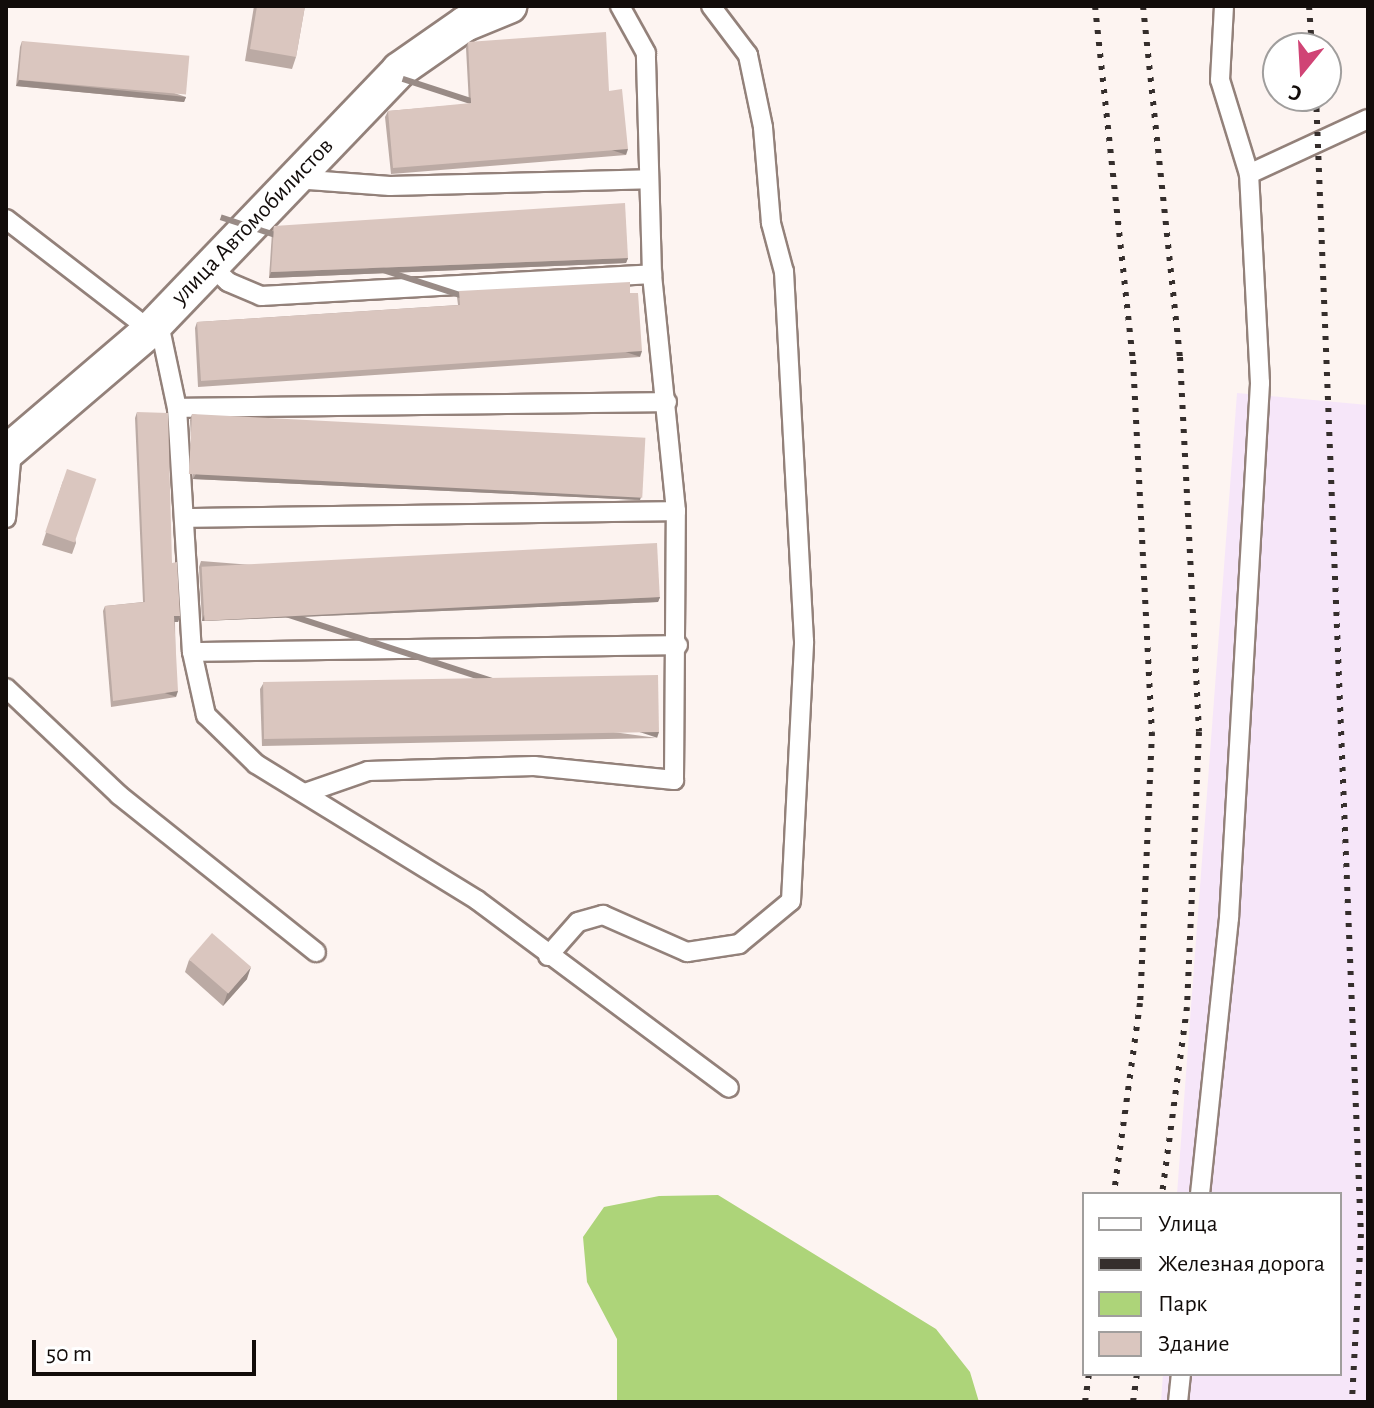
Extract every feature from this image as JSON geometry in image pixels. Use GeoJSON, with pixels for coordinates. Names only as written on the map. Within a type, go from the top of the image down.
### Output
{"type":"FeatureCollection","features":[{"type":"Feature","properties":{"kind":"street","name":"улица Автомобилистов"},"geometry":{"type":"LineString","coordinates":[[9,451],[150,330],[399,70],[465,24],[509,6]]}},
{"type":"Feature","properties":{"kind":"lane"},"geometry":{"type":"LineString","coordinates":[[305,793],[368,771],[534,766],[674,780],[678,645],[676,511],[652,274],[646,53],[620,6]]}},
{"type":"Feature","properties":{"kind":"lane"},"geometry":{"type":"LineString","coordinates":[[548,956],[578,922],[603,915],[687,952],[739,944],[791,901],[804,641],[784,272],[771,223],[763,127],[748,55],[711,6]]}},
{"type":"Feature","properties":{"kind":"lane"},"geometry":{"type":"LineString","coordinates":[[1200,1192],[1229,918],[1260,383],[1249,174],[1220,80],[1224,6]]}},
{"type":"Feature","properties":{"kind":"lane"},"geometry":{"type":"LineString","coordinates":[[1249,174],[1368,119]]}},
{"type":"Feature","properties":{"kind":"lane"},"geometry":{"type":"LineString","coordinates":[[295,179],[390,186],[649,179]]}},
{"type":"Feature","properties":{"kind":"lane"},"geometry":{"type":"LineString","coordinates":[[6,219],[150,330],[161,333],[177,408],[192,652],[206,715],[256,764],[477,900],[548,956],[729,1088]]}},
{"type":"Feature","properties":{"kind":"lane"},"geometry":{"type":"LineString","coordinates":[[211,266],[228,282],[261,296],[652,274]]}},
{"type":"Feature","properties":{"kind":"lane"},"geometry":{"type":"LineString","coordinates":[[177,408],[667,402]]}},
{"type":"Feature","properties":{"kind":"lane"},"geometry":{"type":"LineString","coordinates":[[6,518],[9,451]]}},
{"type":"Feature","properties":{"kind":"lane"},"geometry":{"type":"LineString","coordinates":[[184,518],[676,511]]}},
{"type":"Feature","properties":{"kind":"lane"},"geometry":{"type":"LineString","coordinates":[[192,652],[678,645]]}},
{"type":"Feature","properties":{"kind":"lane"},"geometry":{"type":"LineString","coordinates":[[6,688],[119,795],[316,952]]}},
{"type":"Feature","properties":{"kind":"lane"},"geometry":{"type":"LineString","coordinates":[[1178,1402],[1181,1376]]}},
{"type":"Feature","properties":{"kind":"shaded area"},"geometry":{"type":"Polygon","coordinates":[[[1237,393],[1368,405],[1368,1402],[1161,1402],[1163,1376],[1342,1376],[1342,1192],[1177,1192],[1237,393]]]}},
{"type":"Feature","properties":{"kind":"green space"},"geometry":{"type":"Polygon","coordinates":[[[718,1195],[936,1329],[970,1372],[979,1402],[617,1402],[617,1339],[587,1282],[583,1237],[604,1207],[659,1196],[718,1195]]]}},
{"type":"Feature","properties":{"kind":"building"},"geometry":{"type":"Polygon","coordinates":[[[257,6],[305,6],[296,57],[250,49],[257,6]]]}},
{"type":"Feature","properties":{"kind":"building"},"geometry":{"type":"Polygon","coordinates":[[[606,32],[609,91],[622,89],[628,149],[393,168],[388,111],[471,103],[468,42],[606,32]]]}},
{"type":"Feature","properties":{"kind":"building"},"geometry":{"type":"Polygon","coordinates":[[[22,41],[189,56],[186,94],[19,80],[22,41]]]}},
{"type":"Feature","properties":{"kind":"building"},"geometry":{"type":"Polygon","coordinates":[[[625,203],[628,258],[271,272],[274,226],[625,203]]]}},
{"type":"Feature","properties":{"kind":"building"},"geometry":{"type":"Polygon","coordinates":[[[630,282],[630,293],[638,293],[642,351],[201,381],[197,322],[460,305],[459,291],[630,282]]]}},
{"type":"Feature","properties":{"kind":"building"},"geometry":{"type":"Polygon","coordinates":[[[137,412],[168,413],[172,563],[177,562],[180,616],[174,616],[178,691],[113,701],[105,606],[145,602],[137,412]]]}},
{"type":"Feature","properties":{"kind":"building"},"geometry":{"type":"Polygon","coordinates":[[[192,414],[645,438],[642,498],[189,474],[192,414]]]}},
{"type":"Feature","properties":{"kind":"building"},"geometry":{"type":"Polygon","coordinates":[[[67,469],[96,479],[74,542],[45,532],[67,469]]]}},
{"type":"Feature","properties":{"kind":"building"},"geometry":{"type":"Polygon","coordinates":[[[657,543],[660,597],[204,621],[202,567],[657,543]]]}},
{"type":"Feature","properties":{"kind":"building"},"geometry":{"type":"Polygon","coordinates":[[[658,675],[659,732],[264,739],[263,682],[658,675]]]}},
{"type":"Feature","properties":{"kind":"building"},"geometry":{"type":"Polygon","coordinates":[[[212,933],[251,967],[228,994],[189,959],[212,933]]]}},
{"type":"Feature","properties":{"kind":"railway"},"geometry":{"type":"LineString","coordinates":[[1095,6],[1133,360],[1152,732],[1140,1003],[1114,1192]]}},
{"type":"Feature","properties":{"kind":"railway"},"geometry":{"type":"LineString","coordinates":[[1143,6],[1180,357],[1199,732],[1187,1007],[1162,1192]]}},
{"type":"Feature","properties":{"kind":"railway"},"geometry":{"type":"LineString","coordinates":[[1309,6],[1311,32]]}},
{"type":"Feature","properties":{"kind":"railway"},"geometry":{"type":"LineString","coordinates":[[1317,112],[1361,1234],[1352,1402]]}},
{"type":"Feature","properties":{"kind":"railway"},"geometry":{"type":"LineString","coordinates":[[1085,1402],[1089,1376]]}},
{"type":"Feature","properties":{"kind":"railway"},"geometry":{"type":"LineString","coordinates":[[1133,1402],[1137,1376]]}}]}
